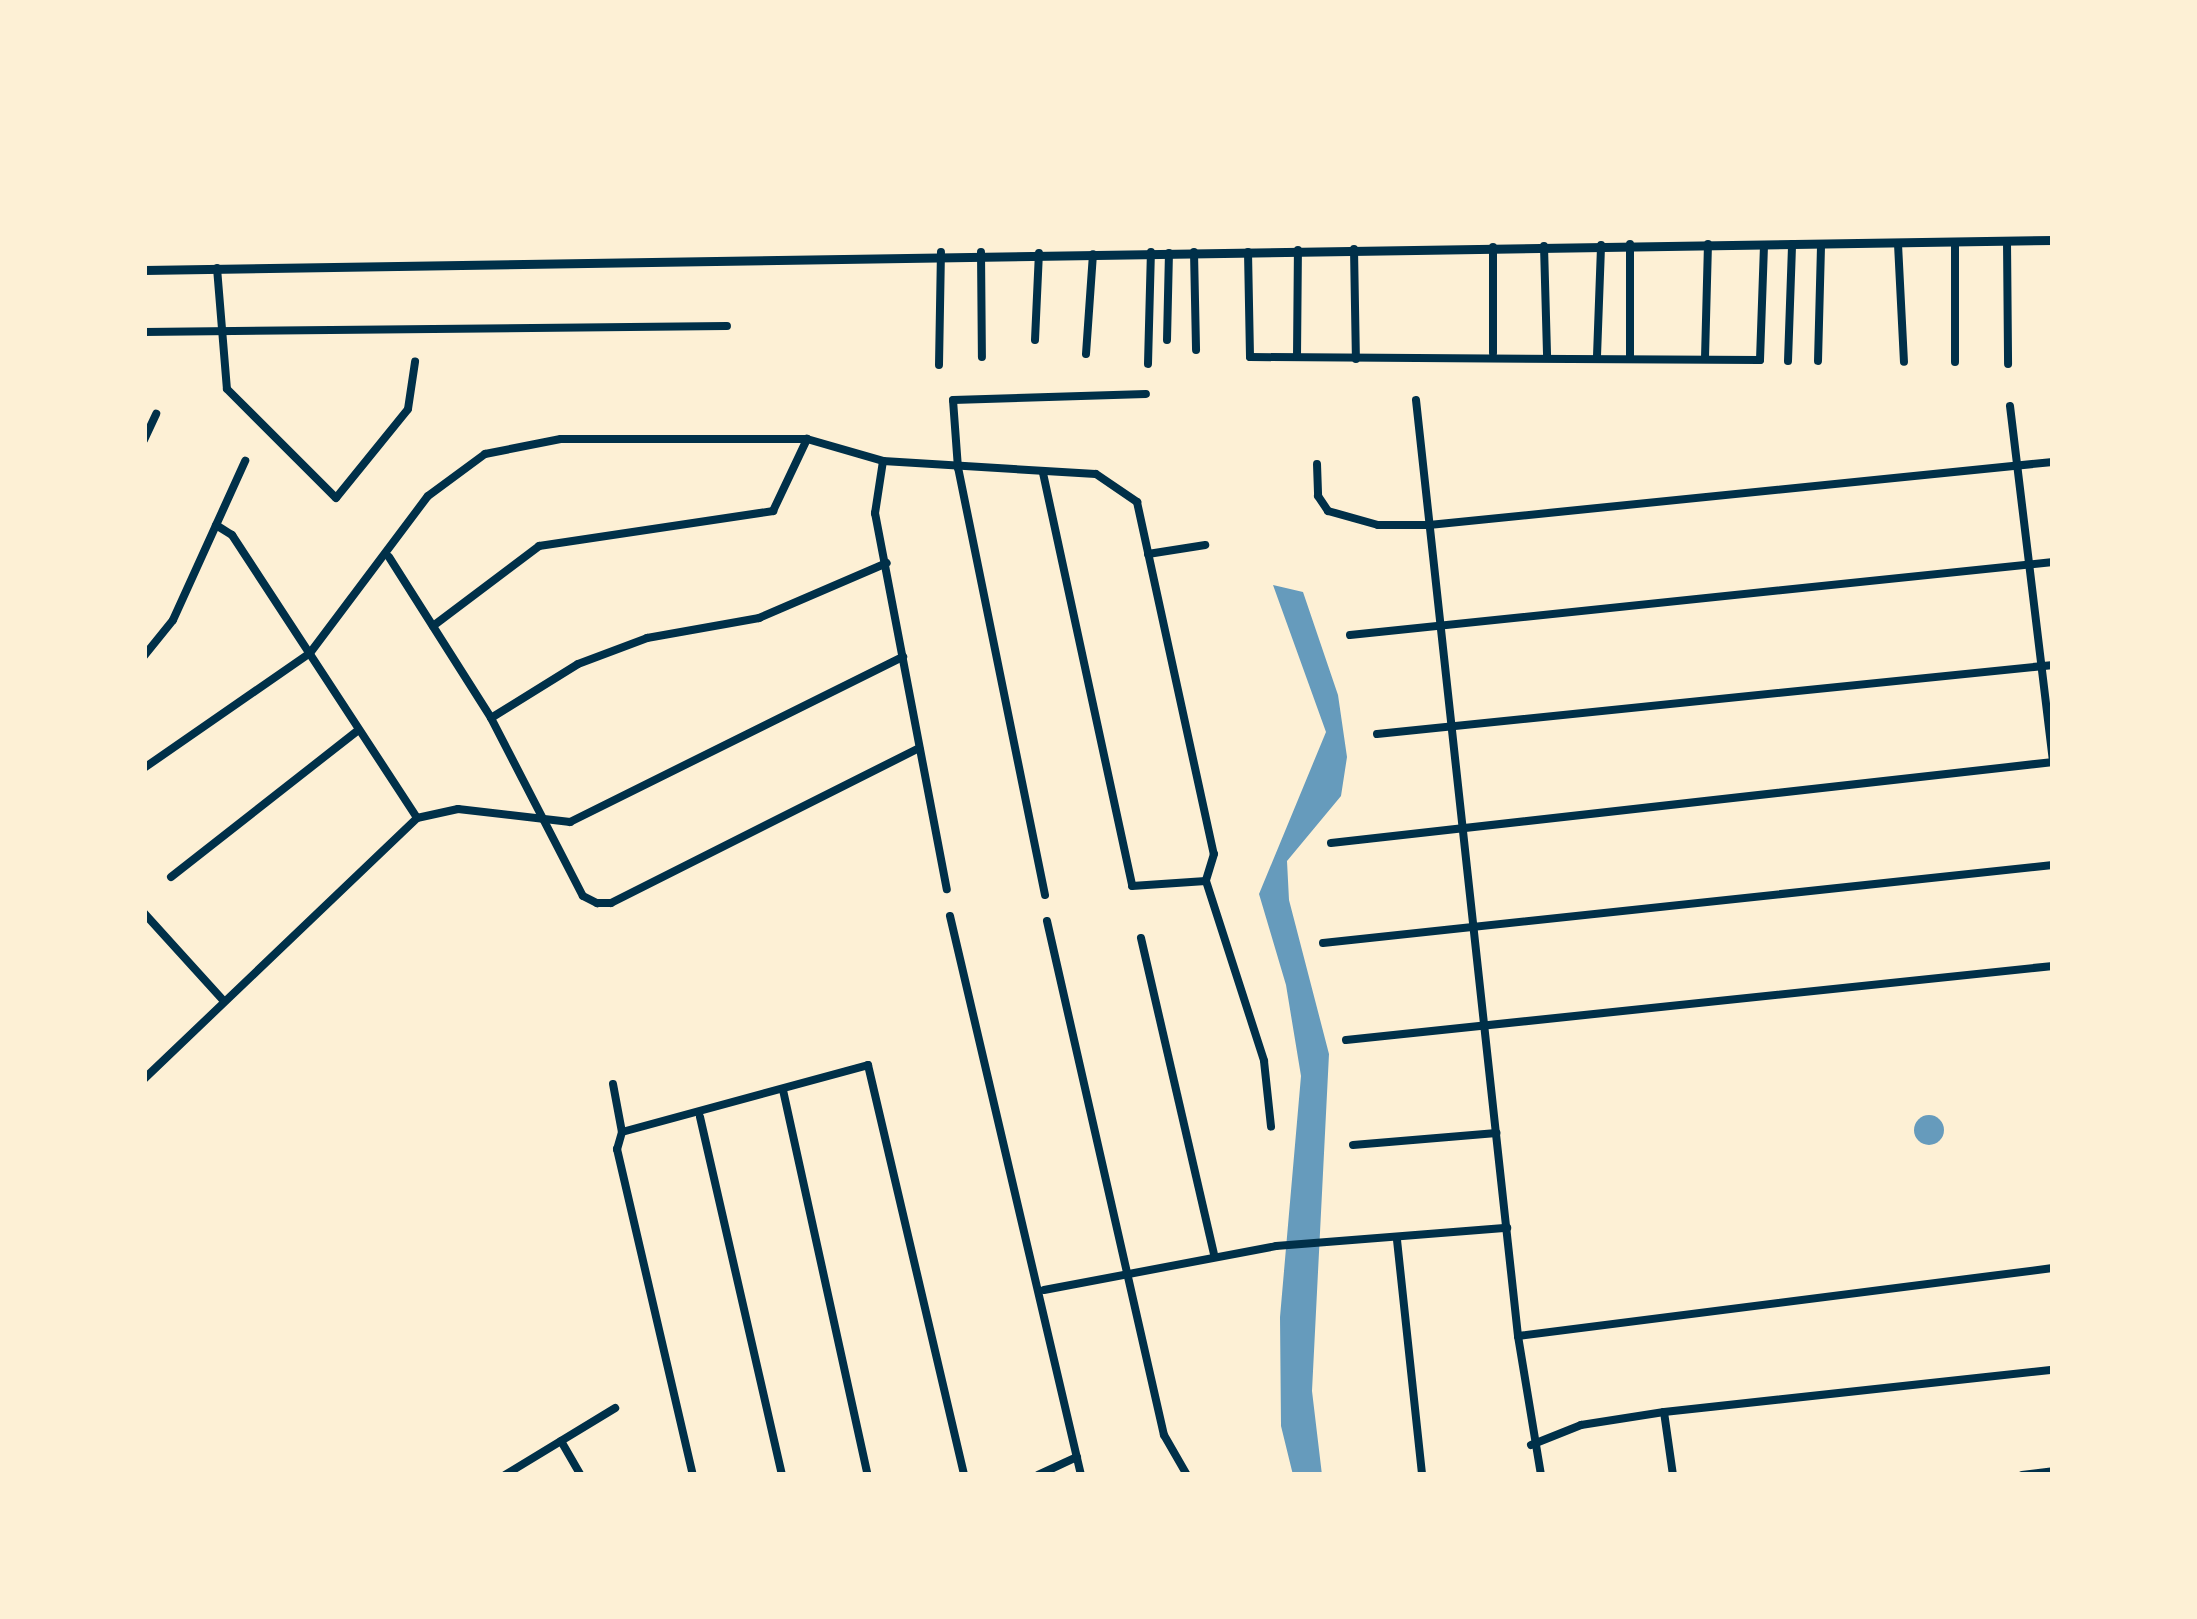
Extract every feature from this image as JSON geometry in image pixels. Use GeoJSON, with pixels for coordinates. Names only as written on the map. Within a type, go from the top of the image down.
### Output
{"type":"FeatureCollection","features":[{"type":"Feature","properties":{"kind":"street"},"geometry":{"type":"LineString","coordinates":[[144,269],[941,252],[2053,240]]}},
{"type":"Feature","properties":{"kind":"street"},"geometry":{"type":"LineString","coordinates":[[2007,241],[2008,364]]}},
{"type":"Feature","properties":{"kind":"street"},"geometry":{"type":"LineString","coordinates":[[1954,242],[1954,362]]}},
{"type":"Feature","properties":{"kind":"street"},"geometry":{"type":"LineString","coordinates":[[1630,244],[1630,356]]}},
{"type":"Feature","properties":{"kind":"street"},"geometry":{"type":"LineString","coordinates":[[1705,358],[1708,244]]}},
{"type":"Feature","properties":{"kind":"street"},"geometry":{"type":"LineString","coordinates":[[1788,361],[1792,244]]}},
{"type":"Feature","properties":{"kind":"street"},"geometry":{"type":"LineString","coordinates":[[1818,361],[1821,244]]}},
{"type":"Feature","properties":{"kind":"street"},"geometry":{"type":"LineString","coordinates":[[1898,244],[1904,362]]}},
{"type":"Feature","properties":{"kind":"street"},"geometry":{"type":"LineString","coordinates":[[1597,356],[1601,245]]}},
{"type":"Feature","properties":{"kind":"street"},"geometry":{"type":"LineString","coordinates":[[1248,250],[1250,357],[1493,353],[1705,358],[1763,357],[1764,245]]}},
{"type":"Feature","properties":{"kind":"street"},"geometry":{"type":"LineString","coordinates":[[1544,246],[1546,356]]}},
{"type":"Feature","properties":{"kind":"street"},"geometry":{"type":"LineString","coordinates":[[1493,247],[1493,353]]}},
{"type":"Feature","properties":{"kind":"street"},"geometry":{"type":"LineString","coordinates":[[1354,249],[1356,358]]}},
{"type":"Feature","properties":{"kind":"street"},"geometry":{"type":"LineString","coordinates":[[1297,357],[1298,250]]}},
{"type":"Feature","properties":{"kind":"street"},"geometry":{"type":"LineString","coordinates":[[1086,354],[1093,251]]}},
{"type":"Feature","properties":{"kind":"street"},"geometry":{"type":"LineString","coordinates":[[1148,364],[1151,251]]}},
{"type":"Feature","properties":{"kind":"street"},"geometry":{"type":"LineString","coordinates":[[1167,340],[1169,251]]}},
{"type":"Feature","properties":{"kind":"street"},"geometry":{"type":"LineString","coordinates":[[1194,251],[1196,350]]}},
{"type":"Feature","properties":{"kind":"street"},"geometry":{"type":"LineString","coordinates":[[939,365],[941,252]]}},
{"type":"Feature","properties":{"kind":"street"},"geometry":{"type":"LineString","coordinates":[[982,252],[982,357]]}},
{"type":"Feature","properties":{"kind":"street"},"geometry":{"type":"LineString","coordinates":[[1035,340],[1039,252]]}},
{"type":"Feature","properties":{"kind":"street"},"geometry":{"type":"LineString","coordinates":[[218,268],[227,389],[341,499],[408,409],[415,362]]}},
{"type":"Feature","properties":{"kind":"street"},"geometry":{"type":"LineString","coordinates":[[144,332],[222,327],[727,326]]}},
{"type":"Feature","properties":{"kind":"street"},"geometry":{"type":"LineString","coordinates":[[1045,895],[958,468],[954,399],[1146,394]]}},
{"type":"Feature","properties":{"kind":"street"},"geometry":{"type":"LineString","coordinates":[[1416,400],[1518,1336],[1531,1445],[1541,1475]]}},
{"type":"Feature","properties":{"kind":"street"},"geometry":{"type":"LineString","coordinates":[[1330,843],[2053,762],[2048,666],[2023,465],[2010,406]]}},
{"type":"Feature","properties":{"kind":"street"},"geometry":{"type":"LineString","coordinates":[[144,440],[156,414]]}},
{"type":"Feature","properties":{"kind":"street"},"geometry":{"type":"LineString","coordinates":[[433,626],[539,546],[773,511],[807,439]]}},
{"type":"Feature","properties":{"kind":"street"},"geometry":{"type":"LineString","coordinates":[[144,769],[310,653],[389,557],[428,496],[453,473],[523,442],[807,439],[883,461],[1118,483],[1137,502],[1214,854],[1206,881],[1264,1061],[1270,1127]]}},
{"type":"Feature","properties":{"kind":"street"},"geometry":{"type":"LineString","coordinates":[[144,656],[173,620],[245,461]]}},
{"type":"Feature","properties":{"kind":"street"},"geometry":{"type":"LineString","coordinates":[[883,461],[874,506],[947,889]]}},
{"type":"Feature","properties":{"kind":"street"},"geometry":{"type":"LineString","coordinates":[[1317,464],[1318,496],[1328,511],[1378,525],[1430,525],[2053,462]]}},
{"type":"Feature","properties":{"kind":"street"},"geometry":{"type":"LineString","coordinates":[[1043,473],[1132,886],[1206,881]]}},
{"type":"Feature","properties":{"kind":"street"},"geometry":{"type":"LineString","coordinates":[[216,525],[232,535],[356,733],[417,818]]}},
{"type":"Feature","properties":{"kind":"street"},"geometry":{"type":"LineString","coordinates":[[1148,554],[1205,544]]}},
{"type":"Feature","properties":{"kind":"street"},"geometry":{"type":"LineString","coordinates":[[389,557],[491,718],[583,896],[596,903],[611,903],[919,748]]}},
{"type":"Feature","properties":{"kind":"street"},"geometry":{"type":"LineString","coordinates":[[491,718],[595,658],[647,638],[759,619],[887,562]]}},
{"type":"Feature","properties":{"kind":"street"},"geometry":{"type":"LineString","coordinates":[[1350,635],[2053,562]]}},
{"type":"Feature","properties":{"kind":"street"},"geometry":{"type":"LineString","coordinates":[[144,1079],[417,818],[458,809],[570,821],[903,657]]}},
{"type":"Feature","properties":{"kind":"street"},"geometry":{"type":"LineString","coordinates":[[1377,734],[2048,666]]}},
{"type":"Feature","properties":{"kind":"street"},"geometry":{"type":"LineString","coordinates":[[171,877],[356,733]]}},
{"type":"Feature","properties":{"kind":"street"},"geometry":{"type":"LineString","coordinates":[[1323,943],[2053,865]]}},
{"type":"Feature","properties":{"kind":"street"},"geometry":{"type":"LineString","coordinates":[[144,913],[223,1000]]}},
{"type":"Feature","properties":{"kind":"street"},"geometry":{"type":"LineString","coordinates":[[950,916],[1044,1290],[1082,1475]]}},
{"type":"Feature","properties":{"kind":"street"},"geometry":{"type":"LineString","coordinates":[[1047,921],[1164,1435],[1187,1475]]}},
{"type":"Feature","properties":{"kind":"street"},"geometry":{"type":"LineString","coordinates":[[1141,938],[1214,1256]]}},
{"type":"Feature","properties":{"kind":"street"},"geometry":{"type":"LineString","coordinates":[[1346,1040],[2053,966]]}},
{"type":"Feature","properties":{"kind":"street"},"geometry":{"type":"LineString","coordinates":[[622,1132],[700,1117],[868,1065],[964,1475]]}},
{"type":"Feature","properties":{"kind":"street"},"geometry":{"type":"LineString","coordinates":[[613,1084],[622,1132],[617,1149],[693,1475]]}},
{"type":"Feature","properties":{"kind":"street"},"geometry":{"type":"LineString","coordinates":[[783,1090],[868,1475]]}},
{"type":"Feature","properties":{"kind":"street"},"geometry":{"type":"LineString","coordinates":[[700,1117],[782,1475]]}},
{"type":"Feature","properties":{"kind":"street"},"geometry":{"type":"LineString","coordinates":[[1353,1145],[1497,1132]]}},
{"type":"Feature","properties":{"kind":"street"},"geometry":{"type":"LineString","coordinates":[[1044,1290],[1276,1246],[1329,1246],[1507,1228]]}},
{"type":"Feature","properties":{"kind":"street"},"geometry":{"type":"LineString","coordinates":[[1397,1240],[1422,1475]]}},
{"type":"Feature","properties":{"kind":"street"},"geometry":{"type":"LineString","coordinates":[[1518,1336],[2053,1268]]}},
{"type":"Feature","properties":{"kind":"street"},"geometry":{"type":"LineString","coordinates":[[1531,1445],[1581,1425],[1664,1412],[2053,1370]]}},
{"type":"Feature","properties":{"kind":"street"},"geometry":{"type":"LineString","coordinates":[[505,1475],[615,1408]]}},
{"type":"Feature","properties":{"kind":"street"},"geometry":{"type":"LineString","coordinates":[[1664,1412],[1673,1475]]}},
{"type":"Feature","properties":{"kind":"street"},"geometry":{"type":"LineString","coordinates":[[561,1442],[581,1475]]}},
{"type":"Feature","properties":{"kind":"street"},"geometry":{"type":"LineString","coordinates":[[1038,1475],[1077,1457]]}},
{"type":"Feature","properties":{"kind":"street"},"geometry":{"type":"LineString","coordinates":[[2022,1475],[2053,1472]]}},
{"type":"Feature","properties":{"kind":"water"},"geometry":{"type":"Polygon","coordinates":[[[1273,585],[1303,592],[1338,695],[1347,757],[1341,796],[1287,861],[1289,900],[1329,1054],[1312,1391],[1322,1475],[1293,1475],[1281,1426],[1280,1317],[1301,1076],[1286,985],[1259,894],[1326,732],[1273,585]]]}},
{"type":"Feature","properties":{"kind":"water"},"geometry":{"type":"Polygon","coordinates":[[[1929,1115],[1940,1119],[1944,1130],[1940,1141],[1929,1145],[1918,1141],[1914,1130],[1918,1119],[1929,1115]]]}}]}
